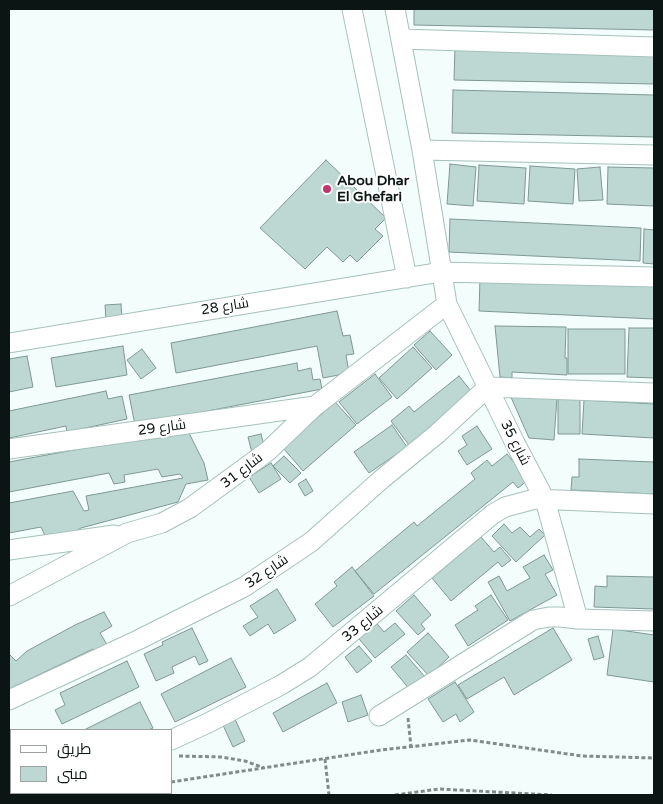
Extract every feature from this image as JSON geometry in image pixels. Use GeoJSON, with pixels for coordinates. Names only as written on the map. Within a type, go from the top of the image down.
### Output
{"type":"FeatureCollection","features":[{"type":"Feature","properties":{"kind":"street"},"geometry":{"type":"LineString","coordinates":[[352,9],[407,278]]}},
{"type":"Feature","properties":{"kind":"street","name":"شارع 35"},"geometry":{"type":"LineString","coordinates":[[395,9],[422,150],[447,304],[514,443],[545,500],[578,619]]}},
{"type":"Feature","properties":{"kind":"street"},"geometry":{"type":"LineString","coordinates":[[401,39],[654,47]]}},
{"type":"Feature","properties":{"kind":"street"},"geometry":{"type":"LineString","coordinates":[[422,150],[654,155]]}},
{"type":"Feature","properties":{"kind":"street","name":"شارع 28"},"geometry":{"type":"LineString","coordinates":[[9,342],[442,272],[654,277]]}},
{"type":"Feature","properties":{"kind":"street","name":"شارع 31"},"geometry":{"type":"LineString","coordinates":[[9,596],[127,533],[162,523],[190,508],[268,451],[315,406],[447,304]]}},
{"type":"Feature","properties":{"kind":"street"},"geometry":{"type":"LineString","coordinates":[[488,387],[654,393]]}},
{"type":"Feature","properties":{"kind":"street","name":"شارع 32"},"geometry":{"type":"LineString","coordinates":[[9,700],[138,640],[244,587],[311,542],[383,478],[437,434],[488,387]]}},
{"type":"Feature","properties":{"kind":"street","name":"شارع 29"},"geometry":{"type":"LineString","coordinates":[[9,450],[315,406]]}},
{"type":"Feature","properties":{"kind":"street","name":"شارع 33"},"geometry":{"type":"LineString","coordinates":[[172,740],[208,724],[281,685],[310,667],[493,514],[505,507],[535,499],[654,504]]}},
{"type":"Feature","properties":{"kind":"street"},"geometry":{"type":"LineString","coordinates":[[9,550],[127,533]]}},
{"type":"Feature","properties":{"kind":"street"},"geometry":{"type":"LineString","coordinates":[[379,716],[533,620],[549,616],[578,619],[654,621]]}},
{"type":"Feature","properties":{"kind":"path"},"geometry":{"type":"LineString","coordinates":[[406,700],[411,747]]}},
{"type":"Feature","properties":{"kind":"path"},"geometry":{"type":"LineString","coordinates":[[172,782],[381,750],[470,740],[582,756],[654,758]]}},
{"type":"Feature","properties":{"kind":"path"},"geometry":{"type":"LineString","coordinates":[[172,756],[220,757],[245,761],[265,768]]}},
{"type":"Feature","properties":{"kind":"path"},"geometry":{"type":"LineString","coordinates":[[325,758],[329,795]]}},
{"type":"Feature","properties":{"kind":"path"},"geometry":{"type":"LineString","coordinates":[[395,795],[439,789],[552,795]]}},
{"type":"Feature","properties":{"kind":"building"},"geometry":{"type":"Polygon","coordinates":[[[414,9],[654,9],[654,30],[414,25],[414,9]]]}},
{"type":"Feature","properties":{"kind":"building"},"geometry":{"type":"Polygon","coordinates":[[[455,47],[654,52],[654,84],[454,80],[455,47]]]}},
{"type":"Feature","properties":{"kind":"building"},"geometry":{"type":"Polygon","coordinates":[[[453,90],[654,95],[654,137],[452,133],[453,90]]]}},
{"type":"Feature","properties":{"kind":"building","name":"Abou Dhar El Ghefari"},"geometry":{"type":"Polygon","coordinates":[[[326,160],[386,218],[375,229],[383,236],[357,262],[350,255],[343,262],[327,247],[305,269],[260,228],[326,160]]]}},
{"type":"Feature","properties":{"kind":"building"},"geometry":{"type":"Polygon","coordinates":[[[450,164],[476,167],[473,206],[447,204],[450,164]]]}},
{"type":"Feature","properties":{"kind":"building"},"geometry":{"type":"Polygon","coordinates":[[[479,165],[526,168],[524,204],[477,201],[479,165]]]}},
{"type":"Feature","properties":{"kind":"building"},"geometry":{"type":"Polygon","coordinates":[[[530,166],[575,169],[573,204],[528,201],[530,166]]]}},
{"type":"Feature","properties":{"kind":"building"},"geometry":{"type":"Polygon","coordinates":[[[600,167],[603,200],[579,201],[577,169],[600,167]]]}},
{"type":"Feature","properties":{"kind":"building"},"geometry":{"type":"Polygon","coordinates":[[[608,167],[654,168],[654,206],[607,204],[608,167]]]}},
{"type":"Feature","properties":{"kind":"building"},"geometry":{"type":"Polygon","coordinates":[[[450,219],[641,228],[640,261],[449,252],[450,219]]]}},
{"type":"Feature","properties":{"kind":"building"},"geometry":{"type":"Polygon","coordinates":[[[644,229],[654,230],[654,264],[643,263],[644,229]]]}},
{"type":"Feature","properties":{"kind":"building"},"geometry":{"type":"Polygon","coordinates":[[[480,279],[654,286],[654,319],[479,311],[480,279]]]}},
{"type":"Feature","properties":{"kind":"building"},"geometry":{"type":"Polygon","coordinates":[[[121,304],[122,318],[106,319],[105,305],[121,304]]]}},
{"type":"Feature","properties":{"kind":"building"},"geometry":{"type":"Polygon","coordinates":[[[337,311],[343,336],[350,335],[354,354],[346,355],[349,373],[323,378],[317,346],[176,373],[171,343],[337,311]]]}},
{"type":"Feature","properties":{"kind":"building"},"geometry":{"type":"Polygon","coordinates":[[[495,326],[566,327],[565,358],[567,358],[567,375],[512,372],[512,378],[500,377],[495,326]]]}},
{"type":"Feature","properties":{"kind":"building"},"geometry":{"type":"Polygon","coordinates":[[[629,328],[654,328],[654,378],[627,377],[629,328]]]}},
{"type":"Feature","properties":{"kind":"building"},"geometry":{"type":"Polygon","coordinates":[[[568,329],[625,329],[625,374],[568,374],[568,329]]]}},
{"type":"Feature","properties":{"kind":"building"},"geometry":{"type":"Polygon","coordinates":[[[430,331],[452,355],[436,370],[414,345],[430,331]]]}},
{"type":"Feature","properties":{"kind":"building"},"geometry":{"type":"Polygon","coordinates":[[[123,346],[127,375],[56,387],[51,358],[123,346]]]}},
{"type":"Feature","properties":{"kind":"building"},"geometry":{"type":"Polygon","coordinates":[[[413,347],[432,368],[397,399],[379,378],[413,347]]]}},
{"type":"Feature","properties":{"kind":"building"},"geometry":{"type":"Polygon","coordinates":[[[142,349],[156,368],[141,379],[127,360],[142,349]]]}},
{"type":"Feature","properties":{"kind":"building"},"geometry":{"type":"Polygon","coordinates":[[[27,356],[33,387],[9,392],[9,359],[27,356]]]}},
{"type":"Feature","properties":{"kind":"building"},"geometry":{"type":"Polygon","coordinates":[[[297,363],[298,371],[311,368],[313,380],[320,379],[322,389],[135,425],[129,395],[297,363]]]}},
{"type":"Feature","properties":{"kind":"building"},"geometry":{"type":"Polygon","coordinates":[[[375,374],[392,397],[357,424],[339,402],[375,374]]]}},
{"type":"Feature","properties":{"kind":"building"},"geometry":{"type":"Polygon","coordinates":[[[459,376],[475,396],[409,445],[391,421],[409,406],[414,412],[459,376]]]}},
{"type":"Feature","properties":{"kind":"building"},"geometry":{"type":"Polygon","coordinates":[[[106,391],[108,399],[122,396],[127,419],[67,432],[66,426],[9,438],[9,411],[106,391]]]}},
{"type":"Feature","properties":{"kind":"building"},"geometry":{"type":"Polygon","coordinates":[[[510,395],[557,398],[554,440],[529,438],[510,395]]]}},
{"type":"Feature","properties":{"kind":"building"},"geometry":{"type":"Polygon","coordinates":[[[558,399],[580,399],[580,434],[558,434],[558,399]]]}},
{"type":"Feature","properties":{"kind":"building"},"geometry":{"type":"Polygon","coordinates":[[[584,400],[654,404],[654,438],[582,434],[584,400]]]}},
{"type":"Feature","properties":{"kind":"building"},"geometry":{"type":"Polygon","coordinates":[[[335,402],[356,425],[303,471],[283,448],[335,402]]]}},
{"type":"Feature","properties":{"kind":"building"},"geometry":{"type":"Polygon","coordinates":[[[392,425],[407,447],[369,473],[354,452],[392,425]]]}},
{"type":"Feature","properties":{"kind":"building"},"geometry":{"type":"Polygon","coordinates":[[[477,426],[492,449],[467,465],[458,451],[467,445],[462,436],[477,426]]]}},
{"type":"Feature","properties":{"kind":"building"},"geometry":{"type":"Polygon","coordinates":[[[187,429],[204,463],[208,480],[186,484],[178,502],[81,528],[64,537],[47,540],[41,527],[9,533],[9,503],[73,491],[84,511],[89,510],[86,496],[183,478],[180,474],[162,477],[158,469],[124,475],[125,482],[114,484],[109,473],[9,492],[9,462],[187,429]]]}},
{"type":"Feature","properties":{"kind":"building"},"geometry":{"type":"Polygon","coordinates":[[[261,434],[265,449],[252,453],[248,437],[261,434]]]}},
{"type":"Feature","properties":{"kind":"building"},"geometry":{"type":"Polygon","coordinates":[[[507,454],[528,480],[518,488],[513,482],[374,594],[355,571],[414,522],[417,526],[475,479],[471,473],[487,460],[492,466],[507,454]]]}},
{"type":"Feature","properties":{"kind":"building"},"geometry":{"type":"Polygon","coordinates":[[[284,456],[301,473],[290,483],[273,466],[284,456]]]}},
{"type":"Feature","properties":{"kind":"building"},"geometry":{"type":"Polygon","coordinates":[[[579,459],[654,462],[654,494],[571,490],[572,477],[579,477],[579,459]]]}},
{"type":"Feature","properties":{"kind":"building"},"geometry":{"type":"Polygon","coordinates":[[[271,463],[281,479],[259,493],[249,477],[271,463]]]}},
{"type":"Feature","properties":{"kind":"building"},"geometry":{"type":"Polygon","coordinates":[[[306,479],[313,491],[305,496],[298,484],[306,479]]]}},
{"type":"Feature","properties":{"kind":"building"},"geometry":{"type":"Polygon","coordinates":[[[504,524],[512,533],[520,527],[530,537],[539,529],[545,535],[516,562],[492,536],[504,524]]]}},
{"type":"Feature","properties":{"kind":"building"},"geometry":{"type":"Polygon","coordinates":[[[481,537],[494,552],[500,547],[511,560],[502,567],[498,562],[451,601],[432,578],[481,537]]]}},
{"type":"Feature","properties":{"kind":"building"},"geometry":{"type":"Polygon","coordinates":[[[544,555],[553,570],[545,574],[557,595],[510,621],[488,582],[499,576],[507,591],[530,578],[523,567],[544,555]]]}},
{"type":"Feature","properties":{"kind":"building"},"geometry":{"type":"Polygon","coordinates":[[[352,567],[374,596],[333,627],[315,604],[337,586],[334,582],[352,567]]]}},
{"type":"Feature","properties":{"kind":"building"},"geometry":{"type":"Polygon","coordinates":[[[607,576],[654,577],[654,609],[594,607],[595,586],[607,587],[607,576]]]}},
{"type":"Feature","properties":{"kind":"building"},"geometry":{"type":"Polygon","coordinates":[[[277,589],[296,620],[274,634],[268,624],[250,636],[243,626],[258,617],[250,606],[277,589]]]}},
{"type":"Feature","properties":{"kind":"building"},"geometry":{"type":"Polygon","coordinates":[[[414,595],[431,615],[421,624],[425,629],[418,635],[396,611],[414,595]]]}},
{"type":"Feature","properties":{"kind":"building"},"geometry":{"type":"Polygon","coordinates":[[[491,595],[508,620],[468,646],[455,625],[478,610],[475,606],[491,595]]]}},
{"type":"Feature","properties":{"kind":"building"},"geometry":{"type":"Polygon","coordinates":[[[104,612],[112,626],[100,633],[109,648],[97,654],[93,649],[9,689],[9,654],[16,661],[27,651],[75,625],[104,612]]]}},
{"type":"Feature","properties":{"kind":"building"},"geometry":{"type":"Polygon","coordinates":[[[373,619],[384,632],[395,623],[405,634],[375,658],[355,634],[373,619]]]}},
{"type":"Feature","properties":{"kind":"building"},"geometry":{"type":"Polygon","coordinates":[[[192,628],[208,661],[199,665],[195,656],[172,667],[174,673],[156,681],[144,654],[163,645],[162,642],[192,628]]]}},
{"type":"Feature","properties":{"kind":"building"},"geometry":{"type":"Polygon","coordinates":[[[553,628],[572,660],[514,695],[504,677],[467,699],[458,685],[553,628]]]}},
{"type":"Feature","properties":{"kind":"building"},"geometry":{"type":"Polygon","coordinates":[[[613,629],[654,635],[654,682],[607,675],[613,629]]]}},
{"type":"Feature","properties":{"kind":"building"},"geometry":{"type":"Polygon","coordinates":[[[428,633],[449,657],[429,676],[407,652],[428,633]]]}},
{"type":"Feature","properties":{"kind":"building"},"geometry":{"type":"Polygon","coordinates":[[[598,636],[604,657],[594,660],[588,639],[598,636]]]}},
{"type":"Feature","properties":{"kind":"building"},"geometry":{"type":"Polygon","coordinates":[[[359,646],[372,661],[357,673],[345,657],[359,646]]]}},
{"type":"Feature","properties":{"kind":"building"},"geometry":{"type":"Polygon","coordinates":[[[406,655],[426,678],[411,691],[391,667],[406,655]]]}},
{"type":"Feature","properties":{"kind":"building"},"geometry":{"type":"Polygon","coordinates":[[[231,658],[246,687],[175,722],[161,694],[231,658]]]}},
{"type":"Feature","properties":{"kind":"building"},"geometry":{"type":"Polygon","coordinates":[[[127,661],[139,687],[62,724],[55,710],[65,705],[60,693],[127,661]]]}},
{"type":"Feature","properties":{"kind":"building"},"geometry":{"type":"Polygon","coordinates":[[[455,682],[474,712],[460,722],[456,714],[443,722],[428,699],[455,682]]]}},
{"type":"Feature","properties":{"kind":"building"},"geometry":{"type":"Polygon","coordinates":[[[327,683],[337,703],[283,732],[273,713],[327,683]]]}},
{"type":"Feature","properties":{"kind":"building"},"geometry":{"type":"Polygon","coordinates":[[[361,695],[368,715],[348,722],[342,702],[361,695]]]}},
{"type":"Feature","properties":{"kind":"building"},"geometry":{"type":"Polygon","coordinates":[[[140,702],[153,728],[151,729],[86,729],[140,702]]]}},
{"type":"Feature","properties":{"kind":"building"},"geometry":{"type":"Polygon","coordinates":[[[234,717],[245,741],[233,747],[222,723],[234,717]]]}},
{"type":"Feature","properties":{"kind":"place","name":"Abou Dhar El Ghefari"},"geometry":{"type":"Point","coordinates":[327,189]}}]}
